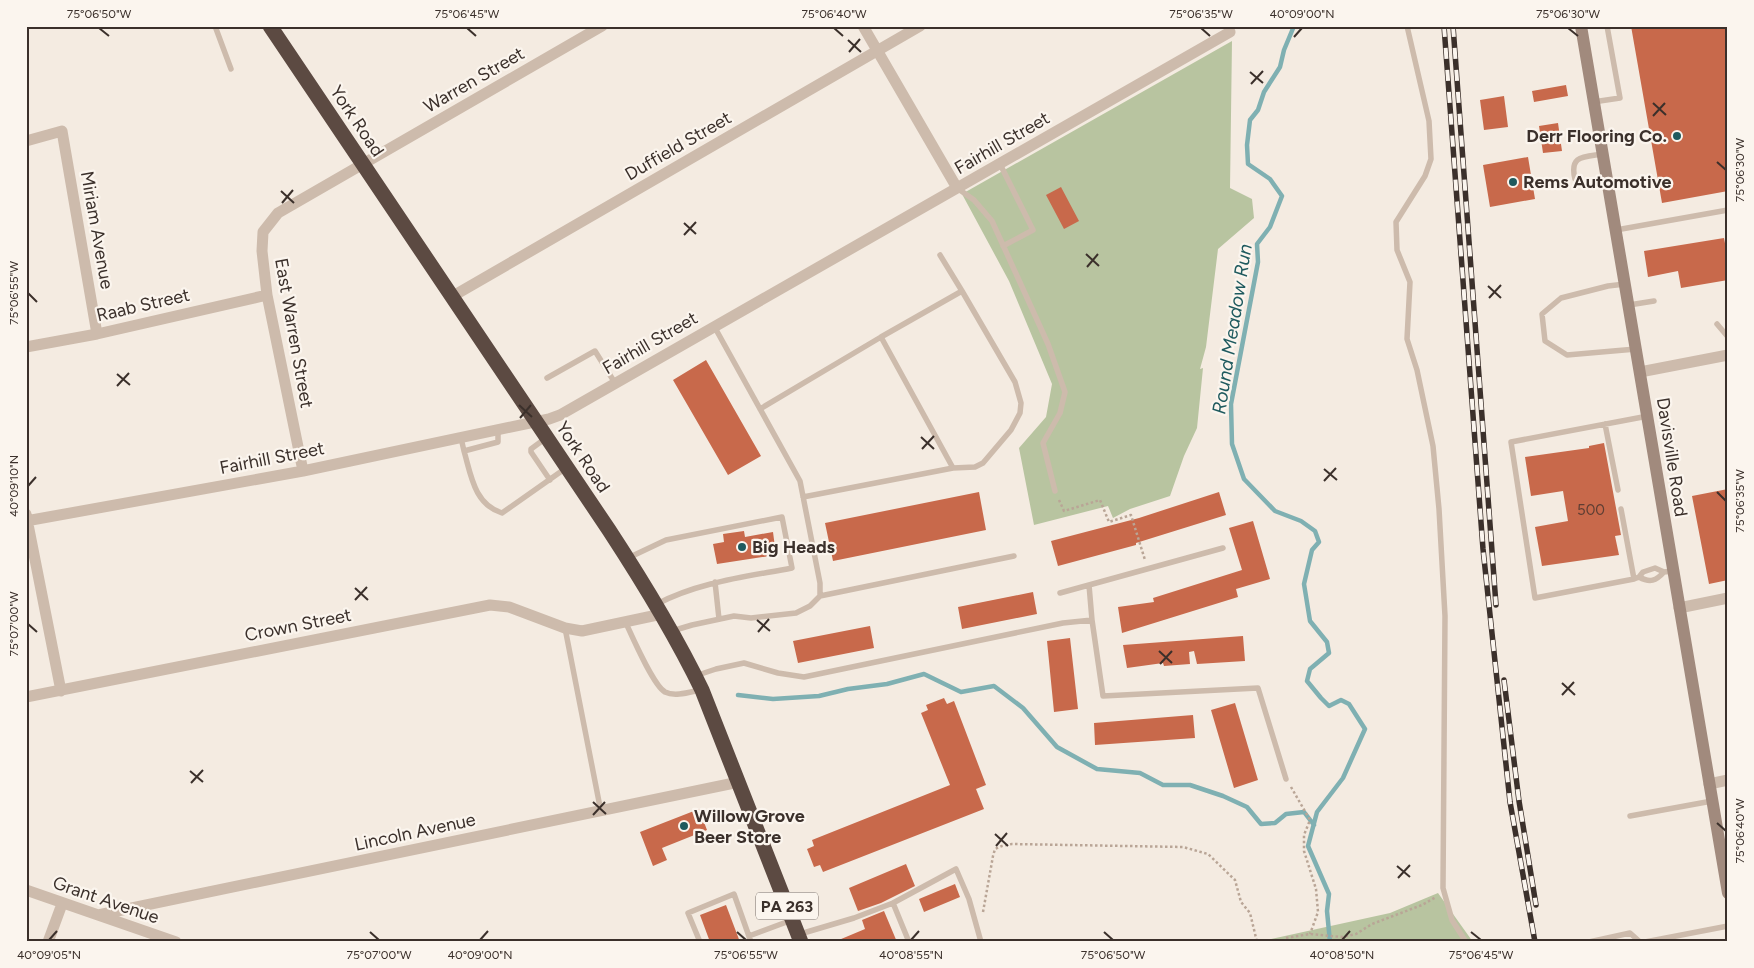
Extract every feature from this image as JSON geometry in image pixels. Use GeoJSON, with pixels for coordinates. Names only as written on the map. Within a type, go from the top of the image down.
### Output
{"type":"FeatureCollection","features":[{"type":"Feature","properties":{"kind":"highway","name":"York Road"},"geometry":{"type":"LineString","coordinates":[[275,28],[363,163],[628,558],[659,609],[699,683],[800,938]]}},
{"type":"Feature","properties":{"kind":"street","name":"Warren Street"},"geometry":{"type":"LineString","coordinates":[[363,163],[602,26]]}},
{"type":"Feature","properties":{"kind":"street"},"geometry":{"type":"LineString","coordinates":[[863,26],[957,188]]}},
{"type":"Feature","properties":{"kind":"street","name":"Duffield Street"},"geometry":{"type":"LineString","coordinates":[[453,296],[920,26]]}},
{"type":"Feature","properties":{"kind":"street","name":"Davisville Road"},"geometry":{"type":"LineString","coordinates":[[1580,26],[1648,416],[1669,572],[1679,608],[1728,893]]}},
{"type":"Feature","properties":{"kind":"street","name":"Fairhill Street"},"geometry":{"type":"LineString","coordinates":[[27,518],[303,471],[537,422],[560,415],[1230,32]]}},
{"type":"Feature","properties":{"kind":"street","name":"Miriam Avenue"},"geometry":{"type":"LineString","coordinates":[[26,141],[62,132],[97,334]]}},
{"type":"Feature","properties":{"kind":"street","name":"East Warren Street"},"geometry":{"type":"LineString","coordinates":[[303,471],[266,295],[262,251],[263,232],[278,212],[363,163]]}},
{"type":"Feature","properties":{"kind":"street","name":"Raab Street"},"geometry":{"type":"LineString","coordinates":[[26,348],[97,334],[266,295]]}},
{"type":"Feature","properties":{"kind":"street"},"geometry":{"type":"LineString","coordinates":[[1640,372],[1728,355]]}},
{"type":"Feature","properties":{"kind":"street"},"geometry":{"type":"LineString","coordinates":[[27,518],[62,691]]}},
{"type":"Feature","properties":{"kind":"street"},"geometry":{"type":"LineString","coordinates":[[1679,608],[1728,598]]}},
{"type":"Feature","properties":{"kind":"street","name":"Crown Street"},"geometry":{"type":"LineString","coordinates":[[26,697],[490,605],[509,607],[566,628],[582,631],[625,621],[659,609]]}},
{"type":"Feature","properties":{"kind":"street"},"geometry":{"type":"LineString","coordinates":[[1709,784],[1728,780]]}},
{"type":"Feature","properties":{"kind":"street","name":"Lincoln Avenue"},"geometry":{"type":"LineString","coordinates":[[98,915],[739,782]]}},
{"type":"Feature","properties":{"kind":"street","name":"Grant Avenue"},"geometry":{"type":"LineString","coordinates":[[26,890],[176,942]]}},
{"type":"Feature","properties":{"kind":"street"},"geometry":{"type":"LineString","coordinates":[[48,942],[62,904]]}},
{"type":"Feature","properties":{"kind":"lane"},"geometry":{"type":"LineString","coordinates":[[215,26],[231,69]]}},
{"type":"Feature","properties":{"kind":"lane"},"geometry":{"type":"LineString","coordinates":[[1407,26],[1429,121],[1431,159],[1425,176],[1396,222],[1397,250],[1410,282],[1407,339],[1417,370],[1433,446],[1439,509],[1445,616],[1443,888],[1452,920],[1466,942]]}},
{"type":"Feature","properties":{"kind":"lane"},"geometry":{"type":"LineString","coordinates":[[1593,102],[1620,98],[1608,26]]}},
{"type":"Feature","properties":{"kind":"lane"},"geometry":{"type":"LineString","coordinates":[[1603,154],[1578,158],[1573,164],[1573,170],[1575,179],[1581,184],[1608,182]]}},
{"type":"Feature","properties":{"kind":"lane"},"geometry":{"type":"LineString","coordinates":[[1000,164],[1033,230],[1003,246]]}},
{"type":"Feature","properties":{"kind":"lane"},"geometry":{"type":"LineString","coordinates":[[957,188],[974,200],[992,221],[1048,344],[1065,392],[1060,413],[1043,443],[1055,491]]}},
{"type":"Feature","properties":{"kind":"lane"},"geometry":{"type":"LineString","coordinates":[[1616,230],[1728,210]]}},
{"type":"Feature","properties":{"kind":"lane"},"geometry":{"type":"LineString","coordinates":[[803,497],[953,468],[975,467],[983,463],[1011,430],[1020,413],[1021,403],[1015,382],[940,255]]}},
{"type":"Feature","properties":{"kind":"lane"},"geometry":{"type":"LineString","coordinates":[[1625,284],[1608,286],[1561,298],[1542,314],[1545,341],[1567,355],[1636,349]]}},
{"type":"Feature","properties":{"kind":"lane"},"geometry":{"type":"LineString","coordinates":[[760,409],[962,291]]}},
{"type":"Feature","properties":{"kind":"lane"},"geometry":{"type":"LineString","coordinates":[[1629,305],[1654,301]]}},
{"type":"Feature","properties":{"kind":"lane"},"geometry":{"type":"LineString","coordinates":[[1717,324],[1728,337]]}},
{"type":"Feature","properties":{"kind":"lane"},"geometry":{"type":"LineString","coordinates":[[714,326],[800,481],[820,583],[820,596]]}},
{"type":"Feature","properties":{"kind":"lane"},"geometry":{"type":"LineString","coordinates":[[881,337],[953,468]]}},
{"type":"Feature","properties":{"kind":"lane"},"geometry":{"type":"LineString","coordinates":[[547,378],[596,351],[615,383]]}},
{"type":"Feature","properties":{"kind":"lane"},"geometry":{"type":"LineString","coordinates":[[1648,416],[1511,442],[1535,598],[1637,578],[1647,581],[1657,580],[1669,572]]}},
{"type":"Feature","properties":{"kind":"lane"},"geometry":{"type":"LineString","coordinates":[[1606,424],[1618,490]]}},
{"type":"Feature","properties":{"kind":"lane"},"geometry":{"type":"LineString","coordinates":[[464,451],[498,442],[498,430]]}},
{"type":"Feature","properties":{"kind":"lane"},"geometry":{"type":"LineString","coordinates":[[461,438],[475,492],[482,501],[498,511],[502,512],[567,467]]}},
{"type":"Feature","properties":{"kind":"lane"},"geometry":{"type":"LineString","coordinates":[[547,438],[531,449],[531,452],[550,480]]}},
{"type":"Feature","properties":{"kind":"lane"},"geometry":{"type":"LineString","coordinates":[[1621,509],[1637,578]]}},
{"type":"Feature","properties":{"kind":"lane"},"geometry":{"type":"LineString","coordinates":[[628,558],[666,540],[782,517],[792,568],[714,582],[675,595],[659,609]]}},
{"type":"Feature","properties":{"kind":"lane"},"geometry":{"type":"LineString","coordinates":[[1060,593],[1223,548]]}},
{"type":"Feature","properties":{"kind":"lane"},"geometry":{"type":"LineString","coordinates":[[672,632],[734,616],[751,618],[796,612],[810,606],[820,596],[1014,556]]}},
{"type":"Feature","properties":{"kind":"lane"},"geometry":{"type":"LineString","coordinates":[[1637,578],[1643,572],[1655,568],[1669,572]]}},
{"type":"Feature","properties":{"kind":"lane"},"geometry":{"type":"LineString","coordinates":[[714,582],[719,619]]}},
{"type":"Feature","properties":{"kind":"lane"},"geometry":{"type":"LineString","coordinates":[[1089,585],[1103,696],[1258,688],[1286,779]]}},
{"type":"Feature","properties":{"kind":"lane"},"geometry":{"type":"LineString","coordinates":[[625,621],[657,684],[666,692],[676,694],[699,683],[716,669],[744,663],[778,673],[804,677],[1063,623],[1092,620]]}},
{"type":"Feature","properties":{"kind":"lane"},"geometry":{"type":"LineString","coordinates":[[566,628],[601,812]]}},
{"type":"Feature","properties":{"kind":"lane"},"geometry":{"type":"LineString","coordinates":[[1630,816],[1712,802]]}},
{"type":"Feature","properties":{"kind":"lane"},"geometry":{"type":"LineString","coordinates":[[800,938],[893,903],[956,869],[969,899],[981,942]]}},
{"type":"Feature","properties":{"kind":"lane"},"geometry":{"type":"LineString","coordinates":[[700,942],[688,913],[734,894],[750,939],[792,920]]}},
{"type":"Feature","properties":{"kind":"lane"},"geometry":{"type":"LineString","coordinates":[[893,903],[909,942]]}},
{"type":"Feature","properties":{"kind":"lane"},"geometry":{"type":"LineString","coordinates":[[1646,942],[1728,926]]}},
{"type":"Feature","properties":{"kind":"lane"},"geometry":{"type":"LineString","coordinates":[[1588,942],[1630,933],[1640,942]]}},
{"type":"Feature","properties":{"kind":"path"},"geometry":{"type":"LineString","coordinates":[[1055,491],[1064,511],[1100,500],[1109,522],[1131,515],[1148,569]]}},
{"type":"Feature","properties":{"kind":"path"},"geometry":{"type":"LineString","coordinates":[[1286,779],[1310,820],[1304,835],[1304,851],[1316,888],[1318,912],[1310,934]]}},
{"type":"Feature","properties":{"kind":"path"},"geometry":{"type":"LineString","coordinates":[[982,920],[993,856],[996,849],[1002,846],[1012,844],[1183,847],[1208,854],[1235,880],[1241,902],[1250,913],[1257,942]]}},
{"type":"Feature","properties":{"kind":"path"},"geometry":{"type":"LineString","coordinates":[[1283,942],[1286,938],[1310,934],[1342,937],[1356,934],[1372,924],[1445,894]]}},
{"type":"Feature","properties":{"kind":"green space"},"geometry":{"type":"Polygon","coordinates":[[[1232,41],[1230,188],[1252,199],[1254,218],[1218,249],[1206,347],[1200,369],[1203,368],[1197,428],[1184,456],[1170,496],[1130,509],[1113,518],[1108,506],[1034,525],[1019,448],[1046,417],[1052,384],[1009,281],[962,194],[1232,41]]]}},
{"type":"Feature","properties":{"kind":"green space"},"geometry":{"type":"Polygon","coordinates":[[[1438,893],[1473,942],[1258,942],[1390,913],[1438,893]]]}},
{"type":"Feature","properties":{"kind":"building"},"geometry":{"type":"Polygon","coordinates":[[[1631,26],[1728,26],[1728,191],[1662,203],[1631,26]]]}},
{"type":"Feature","properties":{"kind":"building"},"geometry":{"type":"Polygon","coordinates":[[[1566,85],[1568,96],[1534,102],[1532,91],[1566,85]]]}},
{"type":"Feature","properties":{"kind":"building"},"geometry":{"type":"Polygon","coordinates":[[[1504,96],[1508,127],[1484,130],[1480,100],[1504,96]]]}},
{"type":"Feature","properties":{"kind":"building"},"geometry":{"type":"Polygon","coordinates":[[[1558,123],[1562,151],[1543,153],[1539,126],[1558,123]]]}},
{"type":"Feature","properties":{"kind":"building"},"geometry":{"type":"Polygon","coordinates":[[[1528,157],[1535,199],[1490,207],[1483,165],[1528,157]]]}},
{"type":"Feature","properties":{"kind":"building"},"geometry":{"type":"Polygon","coordinates":[[[1061,187],[1079,221],[1064,229],[1046,195],[1061,187]]]}},
{"type":"Feature","properties":{"kind":"building"},"geometry":{"type":"Polygon","coordinates":[[[1724,238],[1728,259],[1728,280],[1681,288],[1678,271],[1648,277],[1644,251],[1724,238]]]}},
{"type":"Feature","properties":{"kind":"building"},"geometry":{"type":"Polygon","coordinates":[[[706,360],[761,456],[728,475],[673,380],[706,360]]]}},
{"type":"Feature","properties":{"kind":"building"},"geometry":{"type":"Polygon","coordinates":[[[1604,443],[1621,535],[1615,536],[1619,555],[1542,566],[1535,527],[1568,521],[1563,491],[1531,496],[1525,457],[1589,448],[1589,446],[1604,443]]]}},
{"type":"Feature","properties":{"kind":"building"},"geometry":{"type":"Polygon","coordinates":[[[1728,489],[1728,580],[1709,584],[1692,496],[1728,489]]]}},
{"type":"Feature","properties":{"kind":"building"},"geometry":{"type":"Polygon","coordinates":[[[979,492],[986,530],[833,561],[825,523],[979,492]]]}},
{"type":"Feature","properties":{"kind":"building"},"geometry":{"type":"Polygon","coordinates":[[[1219,492],[1226,515],[1136,543],[1136,545],[1058,566],[1051,541],[1139,518],[1219,492]]]}},
{"type":"Feature","properties":{"kind":"building"},"geometry":{"type":"Polygon","coordinates":[[[1253,521],[1270,579],[1236,589],[1238,597],[1122,633],[1118,607],[1154,602],[1153,598],[1242,570],[1229,528],[1253,521]]]}},
{"type":"Feature","properties":{"kind":"building"},"geometry":{"type":"Polygon","coordinates":[[[744,531],[745,537],[773,532],[776,555],[717,564],[713,544],[724,542],[723,534],[744,531]]]}},
{"type":"Feature","properties":{"kind":"building"},"geometry":{"type":"Polygon","coordinates":[[[1033,592],[1037,614],[962,629],[958,607],[1033,592]]]}},
{"type":"Feature","properties":{"kind":"building"},"geometry":{"type":"Polygon","coordinates":[[[870,626],[874,648],[798,663],[793,641],[870,626]]]}},
{"type":"Feature","properties":{"kind":"building"},"geometry":{"type":"Polygon","coordinates":[[[1243,636],[1245,661],[1197,664],[1194,651],[1189,652],[1190,664],[1164,666],[1163,663],[1127,668],[1123,645],[1243,636]]]}},
{"type":"Feature","properties":{"kind":"building"},"geometry":{"type":"Polygon","coordinates":[[[1070,638],[1078,709],[1054,712],[1047,641],[1070,638]]]}},
{"type":"Feature","properties":{"kind":"building"},"geometry":{"type":"Polygon","coordinates":[[[944,698],[947,704],[954,701],[986,785],[976,789],[984,809],[823,872],[820,865],[814,867],[807,849],[814,846],[812,840],[950,785],[921,713],[928,710],[926,705],[944,698]]]}},
{"type":"Feature","properties":{"kind":"building"},"geometry":{"type":"Polygon","coordinates":[[[1235,703],[1258,780],[1234,788],[1211,710],[1235,703]]]}},
{"type":"Feature","properties":{"kind":"building"},"geometry":{"type":"Polygon","coordinates":[[[1193,715],[1195,738],[1095,745],[1094,723],[1193,715]]]}},
{"type":"Feature","properties":{"kind":"building"},"geometry":{"type":"Polygon","coordinates":[[[699,809],[707,830],[662,848],[667,860],[653,866],[640,832],[699,809]]]}},
{"type":"Feature","properties":{"kind":"building"},"geometry":{"type":"Polygon","coordinates":[[[906,864],[915,886],[881,903],[858,911],[849,888],[906,864]]]}},
{"type":"Feature","properties":{"kind":"building"},"geometry":{"type":"Polygon","coordinates":[[[955,884],[960,897],[924,912],[919,899],[955,884]]]}},
{"type":"Feature","properties":{"kind":"building"},"geometry":{"type":"Polygon","coordinates":[[[726,905],[740,942],[710,942],[700,915],[726,905]]]}},
{"type":"Feature","properties":{"kind":"building"},"geometry":{"type":"Polygon","coordinates":[[[884,911],[897,942],[834,942],[865,929],[862,920],[884,911]]]}},
{"type":"Feature","properties":{"kind":"waterway","name":"Round Meadow Run"},"geometry":{"type":"LineString","coordinates":[[1294,26],[1284,50],[1280,67],[1264,92],[1258,110],[1250,120],[1247,145],[1248,164],[1270,179],[1282,196],[1270,227],[1257,244],[1258,262],[1231,404],[1232,444],[1244,479],[1275,511],[1301,521],[1315,531],[1319,542],[1312,550],[1304,584],[1310,621],[1327,642],[1329,653],[1310,669],[1307,681],[1329,706],[1341,700],[1349,704],[1365,729],[1343,778],[1317,812],[1308,846],[1329,894],[1327,911],[1330,942]]}},
{"type":"Feature","properties":{"kind":"waterway"},"geometry":{"type":"LineString","coordinates":[[738,695],[773,699],[819,696],[848,689],[887,684],[924,674],[961,692],[994,686],[1023,708],[1057,747],[1097,769],[1140,773],[1163,785],[1190,785],[1223,796],[1247,807],[1261,824],[1275,823],[1286,814],[1304,812],[1314,825]]}},
{"type":"Feature","properties":{"kind":"railway"},"geometry":{"type":"LineString","coordinates":[[1444,26],[1483,549],[1510,802],[1535,942]]}},
{"type":"Feature","properties":{"kind":"railway"},"geometry":{"type":"LineString","coordinates":[[1453,26],[1496,605]]}},
{"type":"Feature","properties":{"kind":"railway"},"geometry":{"type":"LineString","coordinates":[[1504,680],[1519,801],[1536,905]]}},
{"type":"Feature","properties":{"kind":"place","name":"Derr Flooring Co."},"geometry":{"type":"Point","coordinates":[1677,136]}},
{"type":"Feature","properties":{"kind":"place","name":"Rems Automotive"},"geometry":{"type":"Point","coordinates":[1513,182]}},
{"type":"Feature","properties":{"kind":"place","name":"Big Heads"},"geometry":{"type":"Point","coordinates":[742,547]}},
{"type":"Feature","properties":{"kind":"place","name":"Willow Grove Beer Store"},"geometry":{"type":"Point","coordinates":[684,826]}}]}
